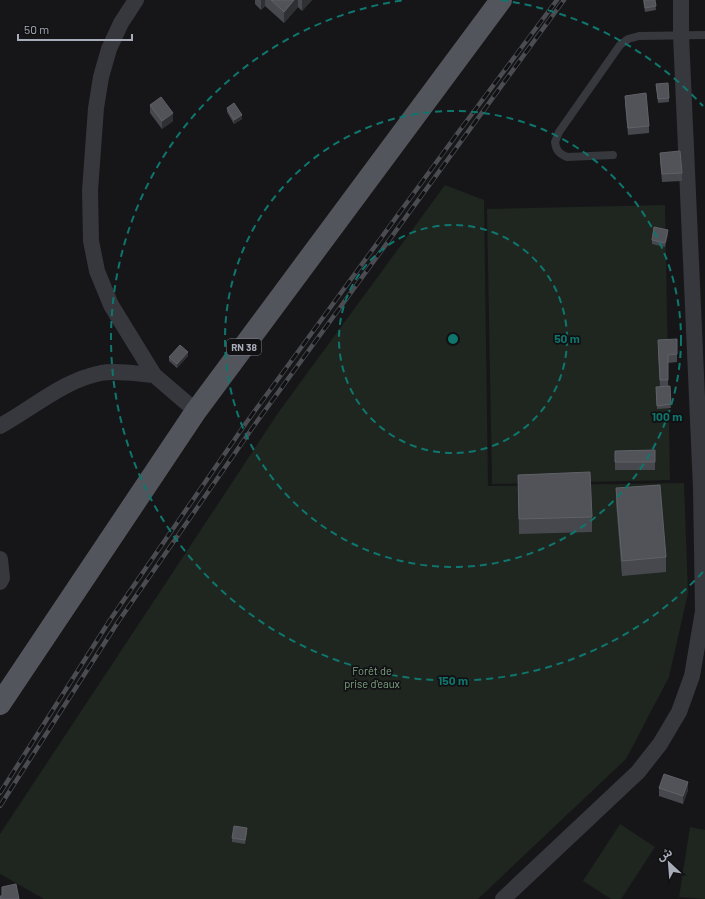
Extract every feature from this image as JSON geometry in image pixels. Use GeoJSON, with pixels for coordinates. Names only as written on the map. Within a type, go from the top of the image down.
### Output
{"type":"FeatureCollection","features":[{"type":"Feature","properties":{"kind":"main road","name":"RN 38"},"geometry":{"type":"LineString","coordinates":[[0,704],[196,412],[501,0]]}},
{"type":"Feature","properties":{"kind":"street"},"geometry":{"type":"LineString","coordinates":[[136,0],[121,23],[109,49],[101,77],[96,108],[90,192],[91,241],[98,272],[111,305],[154,376],[196,412]]}},
{"type":"Feature","properties":{"kind":"street"},"geometry":{"type":"LineString","coordinates":[[503,899],[638,772],[660,744],[678,712],[692,676],[703,611],[702,488],[681,35],[681,0]]}},
{"type":"Feature","properties":{"kind":"street"},"geometry":{"type":"LineString","coordinates":[[0,426],[82,378],[103,373],[130,373],[154,376]]}},
{"type":"Feature","properties":{"kind":"street"},"geometry":{"type":"LineString","coordinates":[[0,559],[2,578],[0,582]]}},
{"type":"Feature","properties":{"kind":"lane"},"geometry":{"type":"LineString","coordinates":[[613,155],[567,157],[558,151],[555,142],[556,136],[620,45],[628,39],[639,36],[705,35]]}},
{"type":"Feature","properties":{"kind":"green space","name":"Forêt de prise d'eaux"},"geometry":{"type":"Polygon","coordinates":[[[445,185],[484,200],[488,486],[684,483],[688,593],[669,677],[626,759],[478,899],[44,899],[0,874],[0,834],[278,413],[445,185]]]}},
{"type":"Feature","properties":{"kind":"green space"},"geometry":{"type":"Polygon","coordinates":[[[665,205],[670,480],[492,484],[487,209],[665,205]]]}},
{"type":"Feature","properties":{"kind":"green space"},"geometry":{"type":"Polygon","coordinates":[[[620,824],[655,847],[621,899],[611,899],[583,881],[620,824]]]}},
{"type":"Feature","properties":{"kind":"green space"},"geometry":{"type":"Polygon","coordinates":[[[690,827],[705,830],[705,899],[679,897],[690,827]]]}},
{"type":"Feature","properties":{"kind":"building"},"geometry":{"type":"Polygon","coordinates":[[[271,0],[294,0],[284,12],[271,0]]]}},
{"type":"Feature","properties":{"kind":"building"},"geometry":{"type":"Polygon","coordinates":[[[644,0],[655,0],[656,6],[645,8],[644,0]]]}},
{"type":"Feature","properties":{"kind":"building"},"geometry":{"type":"Polygon","coordinates":[[[668,83],[669,98],[658,99],[656,84],[668,83]]]}},
{"type":"Feature","properties":{"kind":"building"},"geometry":{"type":"Polygon","coordinates":[[[646,93],[649,126],[628,128],[625,96],[646,93]]]}},
{"type":"Feature","properties":{"kind":"building"},"geometry":{"type":"Polygon","coordinates":[[[161,97],[173,113],[162,121],[150,105],[161,97]]]}},
{"type":"Feature","properties":{"kind":"building"},"geometry":{"type":"Polygon","coordinates":[[[234,103],[242,115],[234,120],[227,108],[234,103]]]}},
{"type":"Feature","properties":{"kind":"building"},"geometry":{"type":"Polygon","coordinates":[[[680,151],[682,173],[662,174],[660,153],[680,151]]]}},
{"type":"Feature","properties":{"kind":"building"},"geometry":{"type":"Polygon","coordinates":[[[654,227],[668,230],[665,243],[652,240],[654,227]]]}},
{"type":"Feature","properties":{"kind":"building"},"geometry":{"type":"Polygon","coordinates":[[[677,339],[677,354],[668,355],[668,380],[660,380],[658,340],[677,339]]]}},
{"type":"Feature","properties":{"kind":"building"},"geometry":{"type":"Polygon","coordinates":[[[180,345],[188,352],[177,364],[169,357],[180,345]]]}},
{"type":"Feature","properties":{"kind":"building"},"geometry":{"type":"Polygon","coordinates":[[[670,386],[671,404],[657,406],[656,387],[670,386]]]}},
{"type":"Feature","properties":{"kind":"building"},"geometry":{"type":"Polygon","coordinates":[[[655,450],[655,462],[615,462],[615,451],[655,450]]]}},
{"type":"Feature","properties":{"kind":"building"},"geometry":{"type":"Polygon","coordinates":[[[590,472],[592,517],[519,519],[518,475],[590,472]]]}},
{"type":"Feature","properties":{"kind":"building"},"geometry":{"type":"Polygon","coordinates":[[[660,485],[666,557],[622,561],[616,488],[660,485]]]}},
{"type":"Feature","properties":{"kind":"building"},"geometry":{"type":"Polygon","coordinates":[[[664,774],[688,782],[683,796],[659,788],[664,774]]]}},
{"type":"Feature","properties":{"kind":"building"},"geometry":{"type":"Polygon","coordinates":[[[234,826],[247,828],[245,840],[232,838],[234,826]]]}},
{"type":"Feature","properties":{"kind":"building"},"geometry":{"type":"Polygon","coordinates":[[[16,884],[19,899],[0,899],[0,896],[2,896],[2,887],[16,884]]]}},
{"type":"Feature","properties":{"kind":"railway"},"geometry":{"type":"LineString","coordinates":[[0,793],[110,620],[246,423],[557,0]]}},
{"type":"Feature","properties":{"kind":"railway"},"geometry":{"type":"LineString","coordinates":[[0,806],[118,622],[253,427],[564,0]]}}]}
